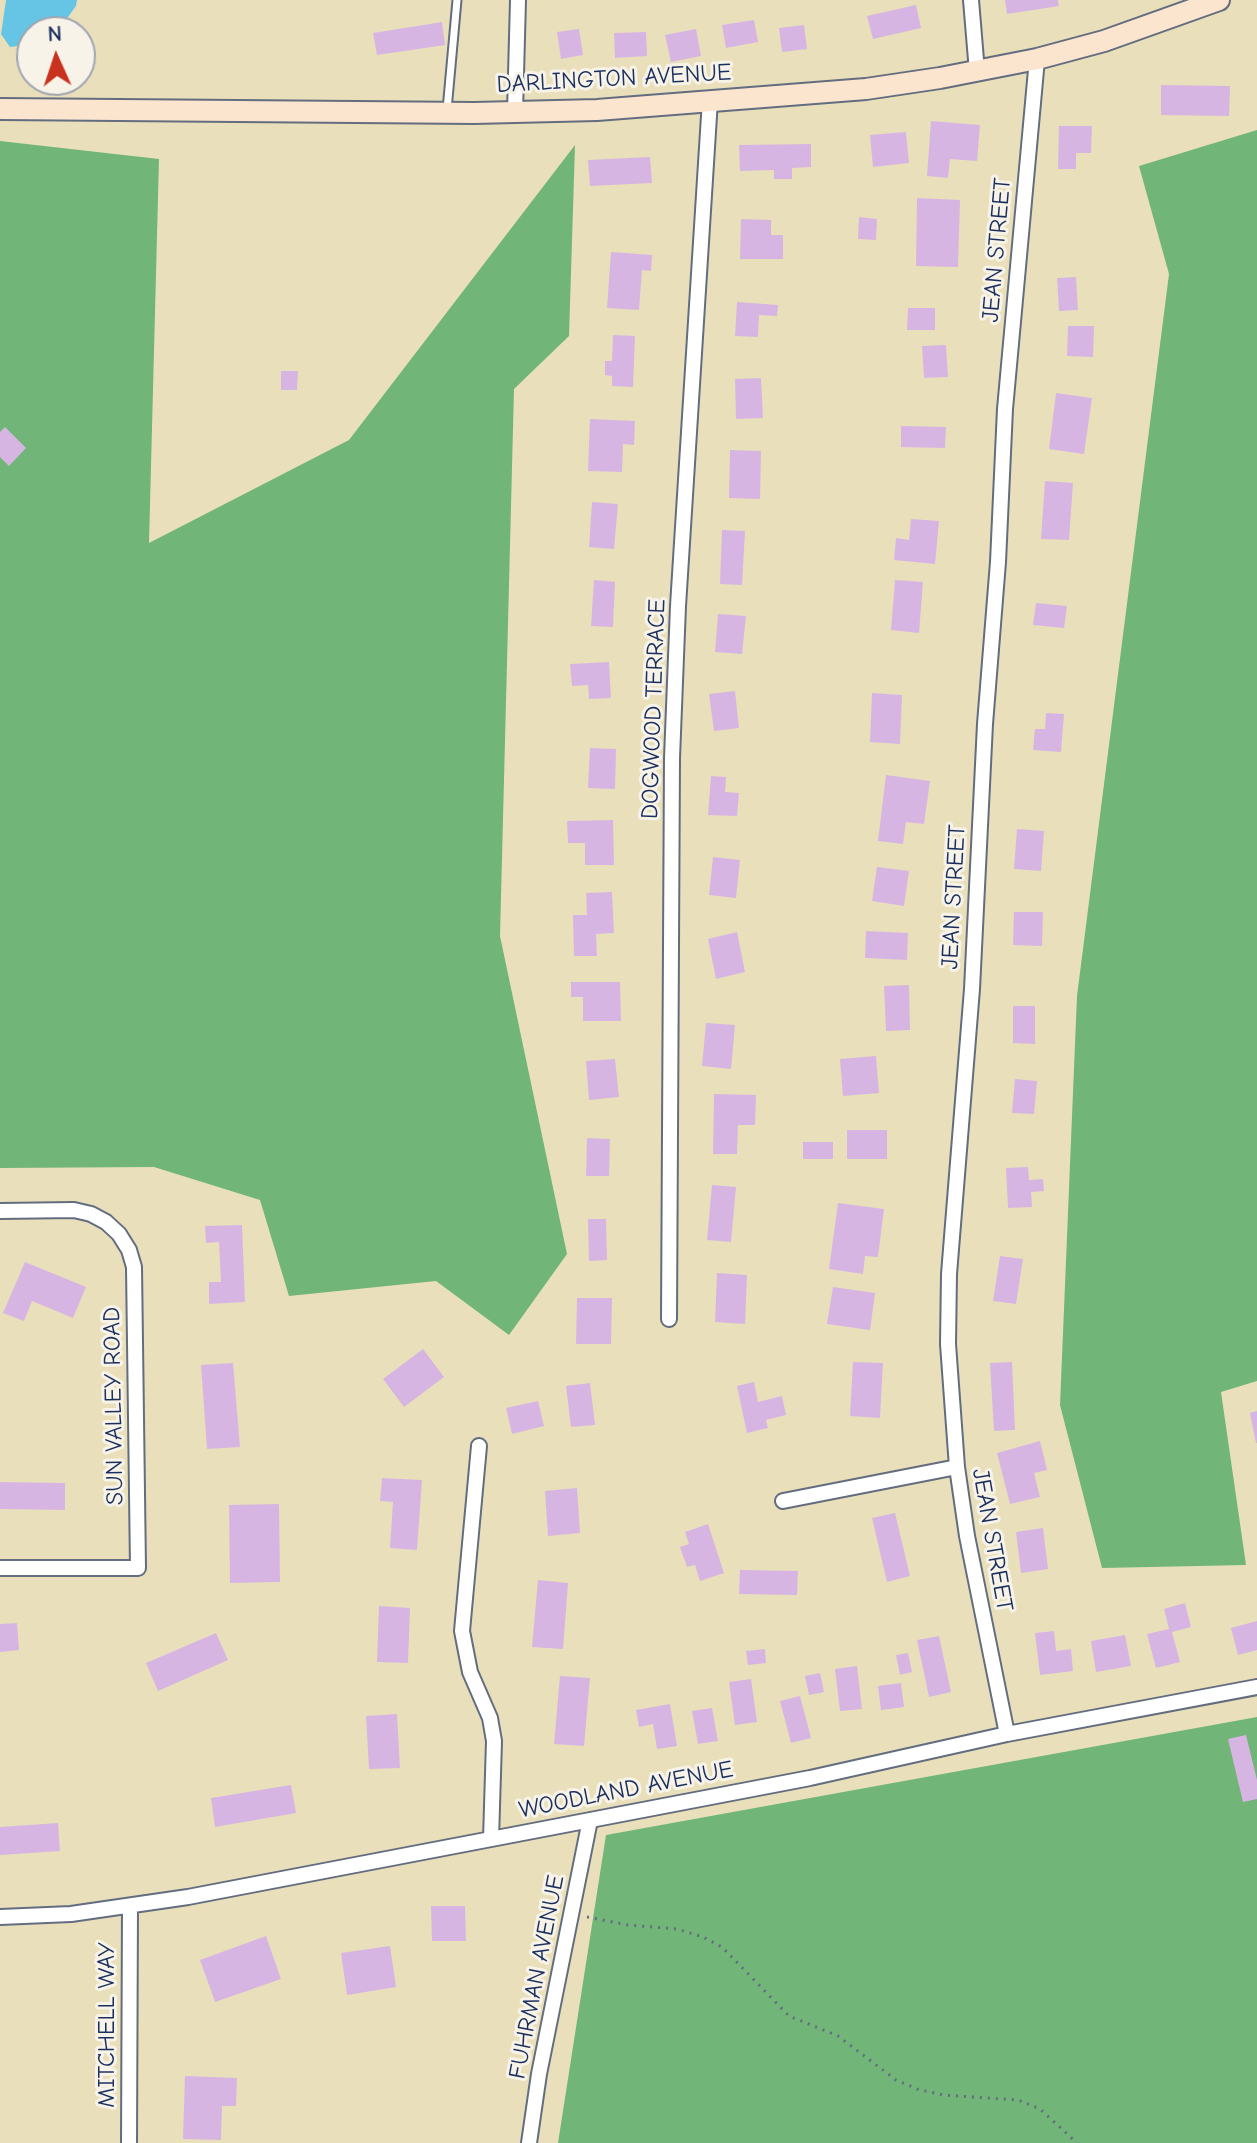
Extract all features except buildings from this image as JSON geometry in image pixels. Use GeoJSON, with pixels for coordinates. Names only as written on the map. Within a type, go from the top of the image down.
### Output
{"type":"FeatureCollection","features":[{"type":"Feature","properties":{"kind":"main road","name":"DARLINGTON AVENUE"},"geometry":{"type":"LineString","coordinates":[[0,109],[515,112],[597,110],[866,89],[977,72],[1037,59],[1104,41],[1212,2]]}},
{"type":"Feature","properties":{"kind":"street"},"geometry":{"type":"LineString","coordinates":[[515,112],[518,0]]}},
{"type":"Feature","properties":{"kind":"street"},"geometry":{"type":"LineString","coordinates":[[971,0],[977,72]]}},
{"type":"Feature","properties":{"kind":"street","name":"JEAN STREET"},"geometry":{"type":"LineString","coordinates":[[1007,1734],[967,1536],[957,1467],[948,1344],[949,1274],[972,989],[1005,409],[1037,59]]}},
{"type":"Feature","properties":{"kind":"street","name":"DOGWOOD TERRACE"},"geometry":{"type":"LineString","coordinates":[[669,1319],[672,758],[678,606],[710,100]]}},
{"type":"Feature","properties":{"kind":"street","name":"SUN VALLEY ROAD"},"geometry":{"type":"LineString","coordinates":[[0,1211],[74,1210],[91,1214],[119,1234],[129,1250],[134,1267],[138,1568],[0,1568]]}},
{"type":"Feature","properties":{"kind":"street"},"geometry":{"type":"LineString","coordinates":[[479,1446],[462,1631],[470,1672],[490,1718],[494,1741],[491,1839]]}},
{"type":"Feature","properties":{"kind":"street"},"geometry":{"type":"LineString","coordinates":[[783,1501],[957,1467]]}},
{"type":"Feature","properties":{"kind":"street","name":"WOODLAND AVENUE"},"geometry":{"type":"LineString","coordinates":[[0,1917],[130,1907],[810,1778],[1007,1734],[1257,1687]]}},
{"type":"Feature","properties":{"kind":"street","name":"FUHRMAN AVENUE"},"geometry":{"type":"LineString","coordinates":[[529,2143],[539,2074],[590,1820]]}},
{"type":"Feature","properties":{"kind":"street","name":"MITCHELL WAY"},"geometry":{"type":"LineString","coordinates":[[129,2143],[130,1907]]}},
{"type":"Feature","properties":{"kind":"lane"},"geometry":{"type":"LineString","coordinates":[[446,112],[457,0]]}},
{"type":"Feature","properties":{"kind":"path"},"geometry":{"type":"LineString","coordinates":[[571,1914],[628,1925],[677,1929],[703,1937],[722,1947],[789,2016],[838,2036],[896,2080],[943,2095],[1018,2100],[1040,2109],[1077,2143]]}},
{"type":"Feature","properties":{"kind":"green space"},"geometry":{"type":"Polygon","coordinates":[[[1257,130],[1257,1381],[1221,1392],[1246,1565],[1102,1568],[1060,1405],[1077,996],[1169,274],[1139,166],[1257,130]]]}},
{"type":"Feature","properties":{"kind":"green space"},"geometry":{"type":"Polygon","coordinates":[[[0,141],[159,159],[149,543],[349,440],[575,145],[569,336],[514,389],[500,936],[567,1254],[509,1335],[436,1281],[289,1296],[260,1200],[154,1167],[0,1168],[0,141]]]}},
{"type":"Feature","properties":{"kind":"green space"},"geometry":{"type":"Polygon","coordinates":[[[1257,1717],[1257,2143],[558,2143],[606,1835],[1257,1717]]]}},
{"type":"Feature","properties":{"kind":"water"},"geometry":{"type":"Polygon","coordinates":[[[6,0],[77,0],[69,16],[16,16],[16,46],[10,47],[1,34],[6,0]]]}}]}
